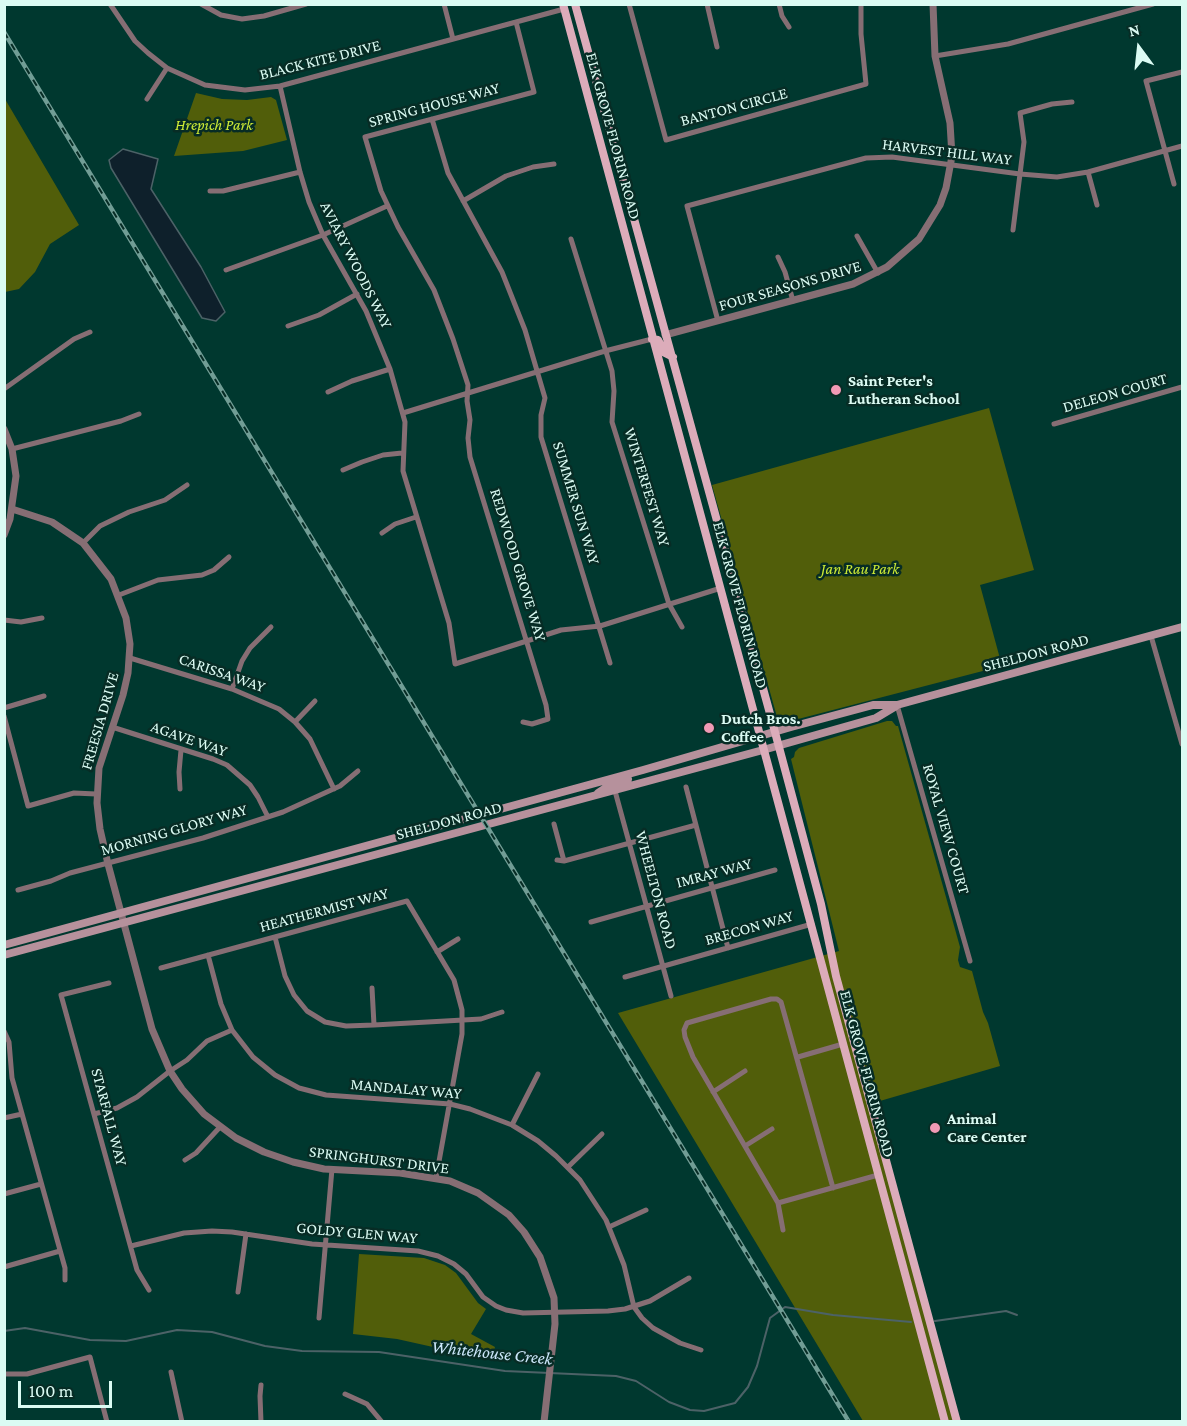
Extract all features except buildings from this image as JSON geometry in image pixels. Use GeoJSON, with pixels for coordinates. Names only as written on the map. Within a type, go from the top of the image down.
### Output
{"type":"FeatureCollection","features":[{"type":"Feature","properties":{"kind":"main road","name":"ELK GROVE FLORIN ROAD"},"geometry":{"type":"LineString","coordinates":[[578,5],[665,335],[673,357],[775,732],[821,904],[836,976],[957,1422]]}},
{"type":"Feature","properties":{"kind":"main road","name":"ELK GROVE FLORIN ROAD"},"geometry":{"type":"LineString","coordinates":[[563,7],[945,1422]]}},
{"type":"Feature","properties":{"kind":"main road"},"geometry":{"type":"LineString","coordinates":[[632,261],[643,272],[656,324],[659,332],[665,335]]}},
{"type":"Feature","properties":{"kind":"main road"},"geometry":{"type":"LineString","coordinates":[[652,339],[658,340],[665,352],[673,357]]}},
{"type":"Feature","properties":{"kind":"main road","name":"SHELDON ROAD"},"geometry":{"type":"LineString","coordinates":[[4,945],[873,705],[897,705],[1182,627]]}},
{"type":"Feature","properties":{"kind":"main road","name":"SHELDON ROAD"},"geometry":{"type":"LineString","coordinates":[[4,956],[778,746],[876,718],[897,705]]}},
{"type":"Feature","properties":{"kind":"main road"},"geometry":{"type":"LineString","coordinates":[[592,797],[610,785],[637,776],[643,770]]}},
{"type":"Feature","properties":{"kind":"main road"},"geometry":{"type":"LineString","coordinates":[[812,924],[819,926],[821,932],[827,937]]}},
{"type":"Feature","properties":{"kind":"main road"},"geometry":{"type":"LineString","coordinates":[[871,1148],[881,1164],[888,1169]]}},
{"type":"Feature","properties":{"kind":"street","name":"BLACK KITE DRIVE"},"geometry":{"type":"LineString","coordinates":[[110,4],[135,41],[167,68],[193,81],[220,88],[245,90],[280,86],[516,22],[563,7]]}},
{"type":"Feature","properties":{"kind":"street"},"geometry":{"type":"LineString","coordinates":[[201,4],[221,15],[242,19],[264,16],[305,5]]}},
{"type":"Feature","properties":{"kind":"street"},"geometry":{"type":"LineString","coordinates":[[444,4],[453,39]]}},
{"type":"Feature","properties":{"kind":"street","name":"BANTON CIRCLE"},"geometry":{"type":"LineString","coordinates":[[629,4],[666,140],[866,84],[861,34],[861,4]]}},
{"type":"Feature","properties":{"kind":"street"},"geometry":{"type":"LineString","coordinates":[[707,4],[717,48]]}},
{"type":"Feature","properties":{"kind":"street"},"geometry":{"type":"LineString","coordinates":[[779,4],[782,16],[789,27]]}},
{"type":"Feature","properties":{"kind":"street","name":"FOUR SEASONS DRIVE"},"geometry":{"type":"LineString","coordinates":[[665,335],[854,284],[878,273],[900,258],[927,229],[940,205],[951,165],[952,141],[935,56],[933,4]]}},
{"type":"Feature","properties":{"kind":"street"},"geometry":{"type":"LineString","coordinates":[[1122,4],[1124,12]]}},
{"type":"Feature","properties":{"kind":"street"},"geometry":{"type":"LineString","coordinates":[[935,56],[1008,44],[1153,4]]}},
{"type":"Feature","properties":{"kind":"street"},"geometry":{"type":"LineString","coordinates":[[563,7],[578,5]]}},
{"type":"Feature","properties":{"kind":"street","name":"SPRING HOUSE WAY"},"geometry":{"type":"LineString","coordinates":[[468,393],[468,385],[444,314],[425,273],[387,206],[374,172],[365,137],[534,92],[516,22]]}},
{"type":"Feature","properties":{"kind":"street"},"geometry":{"type":"LineString","coordinates":[[147,99],[167,68]]}},
{"type":"Feature","properties":{"kind":"street"},"geometry":{"type":"LineString","coordinates":[[1174,184],[1146,81],[1182,72]]}},
{"type":"Feature","properties":{"kind":"street","name":"AVIARY WOODS WAY"},"geometry":{"type":"LineString","coordinates":[[280,86],[309,202],[323,235],[375,329],[390,369],[406,430],[402,453],[403,471],[449,623],[455,664],[528,641]]}},
{"type":"Feature","properties":{"kind":"street"},"geometry":{"type":"LineString","coordinates":[[1013,230],[1024,142],[1020,113],[1052,104],[1071,102]]}},
{"type":"Feature","properties":{"kind":"street","name":"SUMMER SUN WAY"},"geometry":{"type":"LineString","coordinates":[[432,119],[448,173],[502,272],[518,308],[545,398],[541,415],[541,437],[610,663]]}},
{"type":"Feature","properties":{"kind":"street","name":"HARVEST HILL WAY"},"geometry":{"type":"LineString","coordinates":[[718,321],[687,206],[859,159],[892,157],[1057,177],[1088,172],[1182,146]]}},
{"type":"Feature","properties":{"kind":"street"},"geometry":{"type":"LineString","coordinates":[[463,201],[513,174],[533,167],[554,164]]}},
{"type":"Feature","properties":{"kind":"street"},"geometry":{"type":"LineString","coordinates":[[210,191],[223,191],[300,172]]}},
{"type":"Feature","properties":{"kind":"street"},"geometry":{"type":"LineString","coordinates":[[1088,172],[1097,206]]}},
{"type":"Feature","properties":{"kind":"street"},"geometry":{"type":"LineString","coordinates":[[226,270],[323,235],[387,206]]}},
{"type":"Feature","properties":{"kind":"street"},"geometry":{"type":"LineString","coordinates":[[857,236],[878,273]]}},
{"type":"Feature","properties":{"kind":"street","name":"WINTERFEST WAY"},"geometry":{"type":"LineString","coordinates":[[571,239],[612,371],[614,391],[612,423],[669,604],[682,627]]}},
{"type":"Feature","properties":{"kind":"street"},"geometry":{"type":"LineString","coordinates":[[778,257],[793,301]]}},
{"type":"Feature","properties":{"kind":"street"},"geometry":{"type":"LineString","coordinates":[[288,326],[319,315],[357,294]]}},
{"type":"Feature","properties":{"kind":"street"},"geometry":{"type":"LineString","coordinates":[[4,389],[74,339],[90,332]]}},
{"type":"Feature","properties":{"kind":"street"},"geometry":{"type":"LineString","coordinates":[[403,413],[605,351],[652,339]]}},
{"type":"Feature","properties":{"kind":"street"},"geometry":{"type":"LineString","coordinates":[[328,392],[352,381],[390,369]]}},
{"type":"Feature","properties":{"kind":"street","name":"DELEON COURT"},"geometry":{"type":"LineString","coordinates":[[1054,424],[1182,387]]}},
{"type":"Feature","properties":{"kind":"street","name":"REDWOOD GROVE WAY"},"geometry":{"type":"LineString","coordinates":[[468,393],[470,420],[468,448],[546,705],[548,719],[532,724],[523,722]]}},
{"type":"Feature","properties":{"kind":"street"},"geometry":{"type":"LineString","coordinates":[[12,449],[122,421],[139,414]]}},
{"type":"Feature","properties":{"kind":"street"},"geometry":{"type":"LineString","coordinates":[[4,429],[12,449],[16,485],[8,508],[4,535]]}},
{"type":"Feature","properties":{"kind":"street"},"geometry":{"type":"LineString","coordinates":[[343,470],[383,455],[402,453]]}},
{"type":"Feature","properties":{"kind":"street"},"geometry":{"type":"LineString","coordinates":[[83,543],[100,526],[129,512],[165,500],[187,485]]}},
{"type":"Feature","properties":{"kind":"street","name":"FREESIA DRIVE"},"geometry":{"type":"LineString","coordinates":[[8,508],[52,522],[83,543],[103,566],[119,596],[126,618],[130,658],[123,694],[99,768],[96,794],[100,829],[123,923]]}},
{"type":"Feature","properties":{"kind":"street"},"geometry":{"type":"LineString","coordinates":[[382,533],[395,524],[416,517]]}},
{"type":"Feature","properties":{"kind":"street"},"geometry":{"type":"LineString","coordinates":[[119,596],[158,580],[201,575],[214,570],[229,557]]}},
{"type":"Feature","properties":{"kind":"street"},"geometry":{"type":"LineString","coordinates":[[528,641],[561,630],[600,626],[721,588]]}},
{"type":"Feature","properties":{"kind":"street"},"geometry":{"type":"LineString","coordinates":[[4,620],[21,622],[42,618]]}},
{"type":"Feature","properties":{"kind":"street"},"geometry":{"type":"LineString","coordinates":[[232,689],[250,648],[271,627]]}},
{"type":"Feature","properties":{"kind":"street"},"geometry":{"type":"LineString","coordinates":[[1151,636],[1182,744]]}},
{"type":"Feature","properties":{"kind":"street","name":"CARISSA WAY"},"geometry":{"type":"LineString","coordinates":[[130,658],[232,689],[273,705],[296,722],[310,739],[334,789]]}},
{"type":"Feature","properties":{"kind":"street"},"geometry":{"type":"LineString","coordinates":[[4,708],[44,696]]}},
{"type":"Feature","properties":{"kind":"street"},"geometry":{"type":"LineString","coordinates":[[296,722],[315,701]]}},
{"type":"Feature","properties":{"kind":"street","name":"ROYAL VIEW COURT"},"geometry":{"type":"LineString","coordinates":[[897,705],[970,961]]}},
{"type":"Feature","properties":{"kind":"street"},"geometry":{"type":"LineString","coordinates":[[4,716],[28,806],[81,792],[96,794]]}},
{"type":"Feature","properties":{"kind":"street","name":"AGAVE WAY"},"geometry":{"type":"LineString","coordinates":[[112,727],[220,762],[239,774],[254,791],[268,817]]}},
{"type":"Feature","properties":{"kind":"street"},"geometry":{"type":"LineString","coordinates":[[180,789],[178,779],[181,750]]}},
{"type":"Feature","properties":{"kind":"street","name":"MORNING GLORY WAY"},"geometry":{"type":"LineString","coordinates":[[18,890],[203,838],[268,817],[334,789],[357,771]]}},
{"type":"Feature","properties":{"kind":"street"},"geometry":{"type":"LineString","coordinates":[[686,788],[728,948]]}},
{"type":"Feature","properties":{"kind":"street","name":"WHEELTON ROAD"},"geometry":{"type":"LineString","coordinates":[[615,791],[671,996]]}},
{"type":"Feature","properties":{"kind":"street"},"geometry":{"type":"LineString","coordinates":[[554,824],[560,861],[696,825]]}},
{"type":"Feature","properties":{"kind":"street","name":"IMRAY WAY"},"geometry":{"type":"LineString","coordinates":[[591,921],[775,870]]}},
{"type":"Feature","properties":{"kind":"street","name":"HEATHERMIST WAY"},"geometry":{"type":"LineString","coordinates":[[161,968],[407,901],[457,987],[463,1020],[436,1178]]}},
{"type":"Feature","properties":{"kind":"street","name":"SPRINGHURST DRIVE"},"geometry":{"type":"LineString","coordinates":[[123,923],[152,1029],[170,1071],[190,1099],[220,1127],[250,1146],[278,1158],[308,1166],[332,1170],[400,1173],[450,1181],[478,1193],[515,1220],[540,1257],[554,1298],[555,1324],[544,1422]]}},
{"type":"Feature","properties":{"kind":"street","name":"BRECON WAY"},"geometry":{"type":"LineString","coordinates":[[625,977],[812,924]]}},
{"type":"Feature","properties":{"kind":"street"},"geometry":{"type":"LineString","coordinates":[[275,937],[290,989],[307,1011],[325,1022],[339,1025],[374,1025],[463,1020],[487,1018],[502,1012]]}},
{"type":"Feature","properties":{"kind":"street"},"geometry":{"type":"LineString","coordinates":[[437,952],[458,939]]}},
{"type":"Feature","properties":{"kind":"street","name":"MANDALAY WAY"},"geometry":{"type":"LineString","coordinates":[[208,956],[221,1004],[232,1030],[249,1052],[275,1075],[299,1088],[340,1097],[450,1104],[488,1114],[538,1141],[568,1167],[589,1193],[609,1227],[624,1265],[633,1307]]}},
{"type":"Feature","properties":{"kind":"street","name":"STARFALL WAY"},"geometry":{"type":"LineString","coordinates":[[109,983],[62,996],[140,1277],[150,1290]]}},
{"type":"Feature","properties":{"kind":"street"},"geometry":{"type":"LineString","coordinates":[[372,988],[374,1025]]}},
{"type":"Feature","properties":{"kind":"street"},"geometry":{"type":"LineString","coordinates":[[783,1230],[778,1203],[693,1057],[685,1037],[684,1030],[687,1023],[777,999],[783,1006],[833,1188]]}},
{"type":"Feature","properties":{"kind":"street"},"geometry":{"type":"LineString","coordinates":[[94,1114],[117,1108],[137,1097],[187,1060],[207,1041],[232,1030]]}},
{"type":"Feature","properties":{"kind":"street"},"geometry":{"type":"LineString","coordinates":[[4,1031],[9,1042],[12,1078],[65,1268],[65,1280]]}},
{"type":"Feature","properties":{"kind":"street"},"geometry":{"type":"LineString","coordinates":[[798,1057],[843,1044]]}},
{"type":"Feature","properties":{"kind":"street"},"geometry":{"type":"LineString","coordinates":[[713,1092],[745,1071]]}},
{"type":"Feature","properties":{"kind":"street"},"geometry":{"type":"LineString","coordinates":[[512,1125],[538,1074]]}},
{"type":"Feature","properties":{"kind":"street"},"geometry":{"type":"LineString","coordinates":[[4,1118],[22,1114]]}},
{"type":"Feature","properties":{"kind":"street"},"geometry":{"type":"LineString","coordinates":[[185,1160],[196,1153],[220,1127]]}},
{"type":"Feature","properties":{"kind":"street"},"geometry":{"type":"LineString","coordinates":[[745,1146],[772,1129]]}},
{"type":"Feature","properties":{"kind":"street"},"geometry":{"type":"LineString","coordinates":[[568,1167],[602,1134]]}},
{"type":"Feature","properties":{"kind":"street"},"geometry":{"type":"LineString","coordinates":[[319,1318],[332,1170]]}},
{"type":"Feature","properties":{"kind":"street"},"geometry":{"type":"LineString","coordinates":[[778,1203],[878,1175]]}},
{"type":"Feature","properties":{"kind":"street"},"geometry":{"type":"LineString","coordinates":[[4,1194],[40,1184]]}},
{"type":"Feature","properties":{"kind":"street"},"geometry":{"type":"LineString","coordinates":[[609,1227],[646,1210]]}},
{"type":"Feature","properties":{"kind":"street","name":"GOLDY GLEN WAY"},"geometry":{"type":"LineString","coordinates":[[131,1246],[184,1233],[212,1231],[324,1245],[429,1253],[454,1264],[466,1274],[483,1297],[496,1306],[514,1312],[608,1311],[633,1307],[677,1287],[689,1278]]}},
{"type":"Feature","properties":{"kind":"street"},"geometry":{"type":"LineString","coordinates":[[238,1292],[246,1234]]}},
{"type":"Feature","properties":{"kind":"street"},"geometry":{"type":"LineString","coordinates":[[4,1267],[60,1251]]}},
{"type":"Feature","properties":{"kind":"street"},"geometry":{"type":"LineString","coordinates":[[633,1307],[653,1328],[687,1347],[701,1350]]}},
{"type":"Feature","properties":{"kind":"street"},"geometry":{"type":"LineString","coordinates":[[4,1374],[27,1374],[90,1357],[107,1422]]}},
{"type":"Feature","properties":{"kind":"street"},"geometry":{"type":"LineString","coordinates":[[171,1372],[182,1422]]}},
{"type":"Feature","properties":{"kind":"street"},"geometry":{"type":"LineString","coordinates":[[261,1386],[261,1422]]}},
{"type":"Feature","properties":{"kind":"street"},"geometry":{"type":"LineString","coordinates":[[345,1394],[367,1404],[382,1422]]}},
{"type":"Feature","properties":{"kind":"green space","name":"Hrepich Park"},"geometry":{"type":"Polygon","coordinates":[[[196,93],[222,99],[247,100],[271,97],[276,100],[287,140],[243,151],[174,156],[196,93]]]}},
{"type":"Feature","properties":{"kind":"green space"},"geometry":{"type":"Polygon","coordinates":[[[5,99],[79,225],[50,244],[35,272],[19,289],[5,292],[5,99]]]}},
{"type":"Feature","properties":{"kind":"green space","name":"Jan Rau Park"},"geometry":{"type":"Polygon","coordinates":[[[989,408],[1034,570],[980,585],[1002,666],[779,724],[712,485],[989,408]]]}},
{"type":"Feature","properties":{"kind":"green space"},"geometry":{"type":"Polygon","coordinates":[[[892,721],[898,726],[960,947],[958,960],[960,967],[972,971],[1000,1066],[873,1103],[960,1421],[863,1421],[618,1013],[839,951],[791,759],[799,748],[892,721]]]}},
{"type":"Feature","properties":{"kind":"green space"},"geometry":{"type":"Polygon","coordinates":[[[359,1254],[424,1258],[445,1265],[456,1273],[478,1303],[486,1309],[471,1334],[495,1347],[494,1350],[472,1352],[442,1349],[397,1339],[353,1334],[359,1254]]]}},
{"type":"Feature","properties":{"kind":"water"},"geometry":{"type":"Polygon","coordinates":[[[123,149],[158,159],[151,189],[201,267],[225,312],[216,321],[202,318],[111,168],[109,160],[123,149]]]}},
{"type":"Feature","properties":{"kind":"waterway","name":"Whitehouse Creek"},"geometry":{"type":"LineString","coordinates":[[4,1331],[25,1328],[90,1340],[126,1341],[177,1330],[212,1332],[265,1346],[302,1351],[379,1352],[505,1371],[616,1376],[636,1381],[669,1402],[690,1410],[704,1411],[735,1403],[748,1387],[757,1366],[770,1318],[785,1307],[833,1315],[911,1322]]}},
{"type":"Feature","properties":{"kind":"waterway","name":"Whitehouse Creek"},"geometry":{"type":"LineString","coordinates":[[935,1321],[1006,1311],[1017,1315]]}},
{"type":"Feature","properties":{"kind":"railway"},"geometry":{"type":"LineString","coordinates":[[4,32],[849,1422]]}},
{"type":"Feature","properties":{"kind":"place","name":"Saint Peter's Lutheran School"},"geometry":{"type":"Point","coordinates":[836,390]}},
{"type":"Feature","properties":{"kind":"place","name":"Dutch Bros. Coffee"},"geometry":{"type":"Point","coordinates":[709,728]}},
{"type":"Feature","properties":{"kind":"place","name":"Animal Care Center"},"geometry":{"type":"Point","coordinates":[935,1128]}}]}
